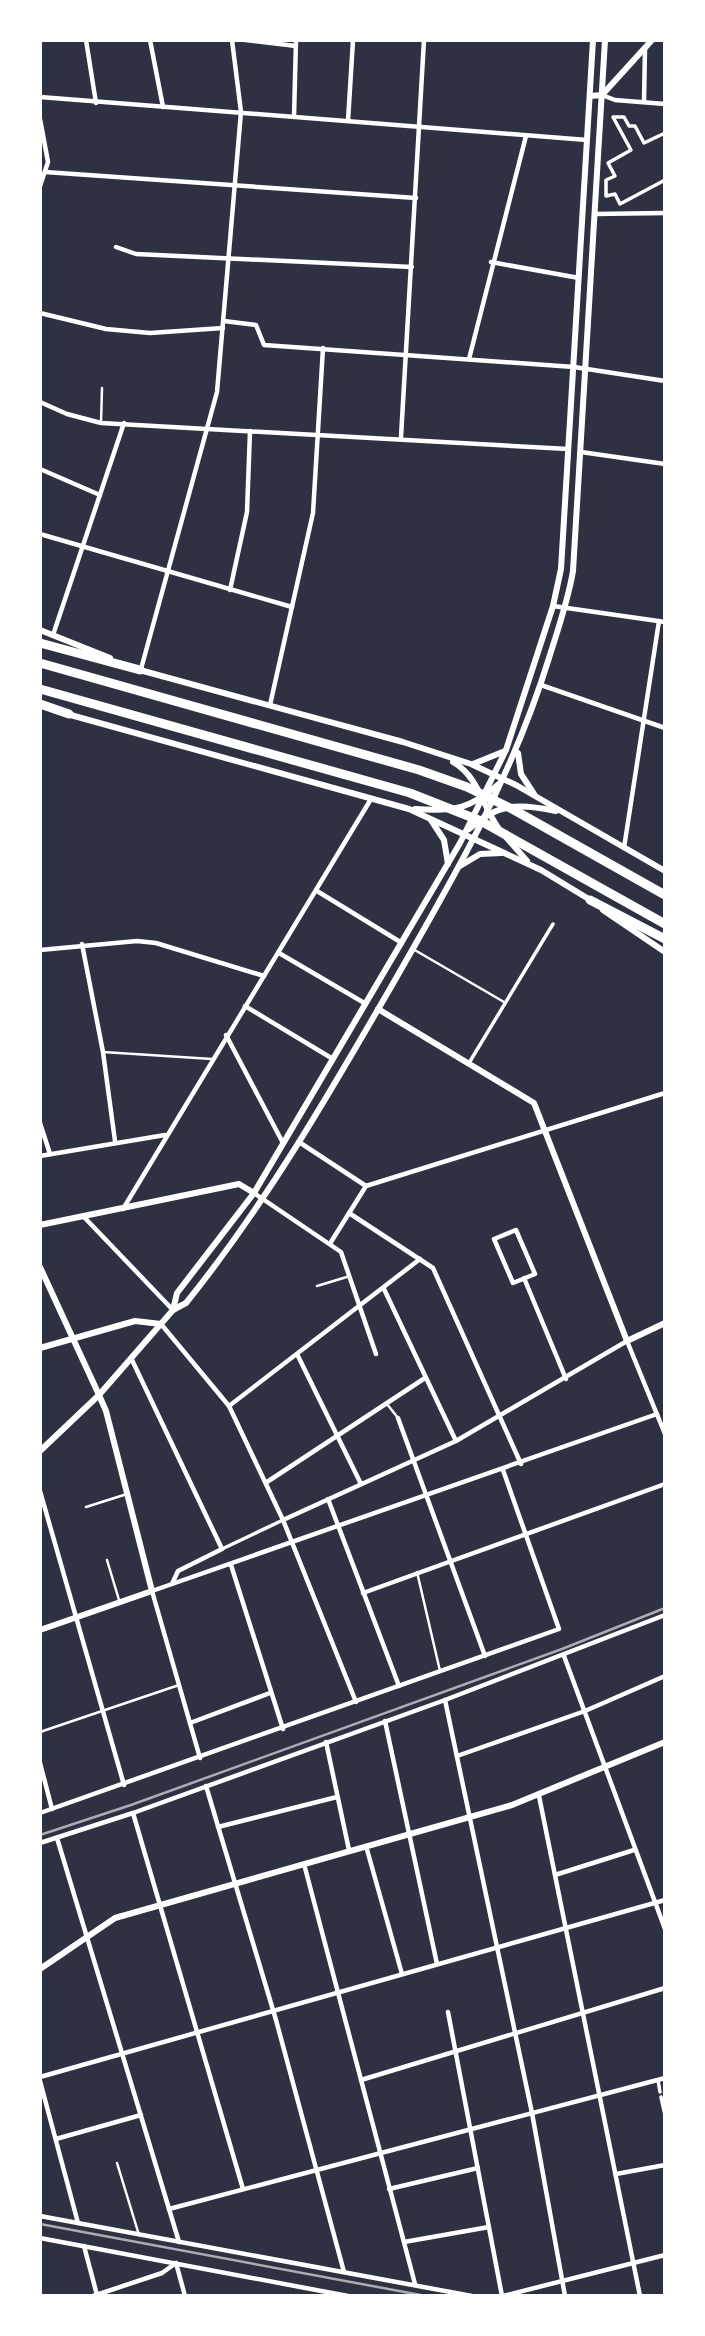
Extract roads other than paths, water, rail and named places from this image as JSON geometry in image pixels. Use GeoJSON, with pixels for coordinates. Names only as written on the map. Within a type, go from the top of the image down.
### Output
{"type":"FeatureCollection","features":[{"type":"Feature","properties":{"kind":"highway"},"geometry":{"type":"LineString","coordinates":[[40,643],[141,670]]}},
{"type":"Feature","properties":{"kind":"highway"},"geometry":{"type":"LineString","coordinates":[[40,663],[419,770],[467,787],[665,895]]}},
{"type":"Feature","properties":{"kind":"highway"},"geometry":{"type":"LineString","coordinates":[[40,689],[410,793],[458,810],[662,923]]}},
{"type":"Feature","properties":{"kind":"highway"},"geometry":{"type":"LineString","coordinates":[[40,706],[69,714]]}},
{"type":"Feature","properties":{"kind":"highway"},"geometry":{"type":"LineString","coordinates":[[590,900],[665,939]]}},
{"type":"Feature","properties":{"kind":"main road"},"geometry":{"type":"LineString","coordinates":[[173,1310],[177,1293],[254,1193],[403,944],[465,833],[506,750],[553,606],[561,569],[593,40]]}},
{"type":"Feature","properties":{"kind":"main road"},"geometry":{"type":"LineString","coordinates":[[40,1451],[99,1395],[173,1310],[186,1303],[265,1199],[378,1009],[475,838],[518,750],[565,607],[573,571],[604,40]]}},
{"type":"Feature","properties":{"kind":"main road"},"geometry":{"type":"LineString","coordinates":[[590,96],[602,95],[652,40]]}},
{"type":"Feature","properties":{"kind":"main road"},"geometry":{"type":"LineString","coordinates":[[40,630],[141,670],[471,764],[535,795],[665,872]]}},
{"type":"Feature","properties":{"kind":"main road"},"geometry":{"type":"LineString","coordinates":[[69,714],[409,809],[531,865],[590,900],[620,924],[665,952]]}},
{"type":"Feature","properties":{"kind":"main road"},"geometry":{"type":"LineString","coordinates":[[471,764],[506,750]]}},
{"type":"Feature","properties":{"kind":"main road"},"geometry":{"type":"LineString","coordinates":[[518,750],[521,774],[535,795]]}},
{"type":"Feature","properties":{"kind":"main road"},"geometry":{"type":"LineString","coordinates":[[436,752],[468,772],[487,813],[531,865]]}},
{"type":"Feature","properties":{"kind":"main road"},"geometry":{"type":"LineString","coordinates":[[409,809],[449,810],[481,798],[505,779]]}},
{"type":"Feature","properties":{"kind":"main road"},"geometry":{"type":"LineString","coordinates":[[465,833],[487,813],[527,806],[563,813]]}},
{"type":"Feature","properties":{"kind":"main road"},"geometry":{"type":"LineString","coordinates":[[430,818],[444,839],[448,864]]}},
{"type":"Feature","properties":{"kind":"main road"},"geometry":{"type":"LineString","coordinates":[[458,868],[480,854],[504,853]]}},
{"type":"Feature","properties":{"kind":"main road"},"geometry":{"type":"LineString","coordinates":[[378,1009],[534,1103],[627,1341],[665,1323]]}},
{"type":"Feature","properties":{"kind":"main road"},"geometry":{"type":"LineString","coordinates":[[40,1225],[239,1184],[254,1193]]}},
{"type":"Feature","properties":{"kind":"main road"},"geometry":{"type":"LineString","coordinates":[[40,1267],[106,1411],[152,1591],[40,1630]]}},
{"type":"Feature","properties":{"kind":"main road"},"geometry":{"type":"LineString","coordinates":[[40,1348],[135,1321],[161,1324]]}},
{"type":"Feature","properties":{"kind":"main road"},"geometry":{"type":"LineString","coordinates":[[40,1969],[115,1918],[539,1796],[665,1742]]}},
{"type":"Feature","properties":{"kind":"street"},"geometry":{"type":"LineString","coordinates":[[86,40],[96,103]]}},
{"type":"Feature","properties":{"kind":"street"},"geometry":{"type":"LineString","coordinates":[[150,40],[163,107]]}},
{"type":"Feature","properties":{"kind":"street"},"geometry":{"type":"LineString","coordinates":[[141,670],[217,392],[241,113],[232,40]]}},
{"type":"Feature","properties":{"kind":"street"},"geometry":{"type":"LineString","coordinates":[[245,40],[296,43],[294,117]]}},
{"type":"Feature","properties":{"kind":"street"},"geometry":{"type":"LineString","coordinates":[[348,121],[352,40]]}},
{"type":"Feature","properties":{"kind":"street"},"geometry":{"type":"LineString","coordinates":[[401,437],[406,354],[404,341],[412,267],[424,40]]}},
{"type":"Feature","properties":{"kind":"street"},"geometry":{"type":"LineString","coordinates":[[644,102],[645,48]]}},
{"type":"Feature","properties":{"kind":"street"},"geometry":{"type":"LineString","coordinates":[[602,95],[665,104]]}},
{"type":"Feature","properties":{"kind":"street"},"geometry":{"type":"LineString","coordinates":[[40,97],[587,140]]}},
{"type":"Feature","properties":{"kind":"street"},"geometry":{"type":"LineString","coordinates":[[665,133],[644,143],[635,126],[629,126],[624,117],[613,117],[631,150],[608,163],[615,176],[606,180],[606,197],[615,194],[620,204],[665,180]]}},
{"type":"Feature","properties":{"kind":"street"},"geometry":{"type":"LineString","coordinates":[[40,119],[48,162],[40,186]]}},
{"type":"Feature","properties":{"kind":"street"},"geometry":{"type":"LineString","coordinates":[[469,359],[491,262],[526,136]]}},
{"type":"Feature","properties":{"kind":"street"},"geometry":{"type":"LineString","coordinates":[[45,172],[416,198]]}},
{"type":"Feature","properties":{"kind":"street"},"geometry":{"type":"LineString","coordinates":[[595,214],[665,213]]}},
{"type":"Feature","properties":{"kind":"street"},"geometry":{"type":"LineString","coordinates":[[116,247],[136,254],[412,267]]}},
{"type":"Feature","properties":{"kind":"street"},"geometry":{"type":"LineString","coordinates":[[491,262],[579,278]]}},
{"type":"Feature","properties":{"kind":"street"},"geometry":{"type":"LineString","coordinates":[[40,313],[53,319],[106,329],[150,333],[224,324],[256,325],[264,345],[574,367],[665,381]]}},
{"type":"Feature","properties":{"kind":"street"},"geometry":{"type":"LineString","coordinates":[[270,706],[313,513],[323,348]]}},
{"type":"Feature","properties":{"kind":"street"},"geometry":{"type":"LineString","coordinates":[[40,402],[67,414],[101,423],[401,437],[569,449]]}},
{"type":"Feature","properties":{"kind":"street"},"geometry":{"type":"LineString","coordinates":[[53,635],[124,423]]}},
{"type":"Feature","properties":{"kind":"street"},"geometry":{"type":"LineString","coordinates":[[230,590],[247,512],[250,431]]}},
{"type":"Feature","properties":{"kind":"street"},"geometry":{"type":"LineString","coordinates":[[580,452],[665,464]]}},
{"type":"Feature","properties":{"kind":"street"},"geometry":{"type":"LineString","coordinates":[[40,469],[100,495]]}},
{"type":"Feature","properties":{"kind":"street"},"geometry":{"type":"LineString","coordinates":[[40,534],[292,607]]}},
{"type":"Feature","properties":{"kind":"street"},"geometry":{"type":"LineString","coordinates":[[553,606],[662,622],[624,848]]}},
{"type":"Feature","properties":{"kind":"street"},"geometry":{"type":"LineString","coordinates":[[541,685],[665,728]]}},
{"type":"Feature","properties":{"kind":"street"},"geometry":{"type":"LineString","coordinates":[[122,1209],[371,799]]}},
{"type":"Feature","properties":{"kind":"street"},"geometry":{"type":"LineString","coordinates":[[317,891],[403,944]]}},
{"type":"Feature","properties":{"kind":"street"},"geometry":{"type":"LineString","coordinates":[[468,1064],[553,924]]}},
{"type":"Feature","properties":{"kind":"street"},"geometry":{"type":"LineString","coordinates":[[40,950],[82,944],[137,941],[156,943],[264,976]]}},
{"type":"Feature","properties":{"kind":"street"},"geometry":{"type":"LineString","coordinates":[[82,944],[103,1052],[115,1141]]}},
{"type":"Feature","properties":{"kind":"street"},"geometry":{"type":"LineString","coordinates":[[279,953],[367,1004]]}},
{"type":"Feature","properties":{"kind":"street"},"geometry":{"type":"LineString","coordinates":[[245,1006],[334,1059]]}},
{"type":"Feature","properties":{"kind":"street"},"geometry":{"type":"LineString","coordinates":[[226,1035],[284,1144]]}},
{"type":"Feature","properties":{"kind":"street"},"geometry":{"type":"LineString","coordinates":[[331,1242],[366,1186],[665,1093]]}},
{"type":"Feature","properties":{"kind":"street"},"geometry":{"type":"LineString","coordinates":[[40,1123],[50,1154]]}},
{"type":"Feature","properties":{"kind":"street"},"geometry":{"type":"LineString","coordinates":[[40,1156],[115,1141],[166,1135]]}},
{"type":"Feature","properties":{"kind":"street"},"geometry":{"type":"LineString","coordinates":[[299,1142],[366,1186]]}},
{"type":"Feature","properties":{"kind":"street"},"geometry":{"type":"LineString","coordinates":[[254,1193],[331,1242],[341,1252],[376,1354]]}},
{"type":"Feature","properties":{"kind":"street"},"geometry":{"type":"LineString","coordinates":[[349,1213],[433,1268],[521,1464]]}},
{"type":"Feature","properties":{"kind":"street"},"geometry":{"type":"LineString","coordinates":[[84,1217],[173,1310]]}},
{"type":"Feature","properties":{"kind":"street"},"geometry":{"type":"LineString","coordinates":[[516,1230],[535,1274],[524,1278],[513,1283],[494,1239],[516,1230]]}},
{"type":"Feature","properties":{"kind":"street"},"geometry":{"type":"LineString","coordinates":[[229,1406],[420,1259]]}},
{"type":"Feature","properties":{"kind":"street"},"geometry":{"type":"LineString","coordinates":[[524,1278],[566,1378]]}},
{"type":"Feature","properties":{"kind":"street"},"geometry":{"type":"LineString","coordinates":[[384,1289],[456,1441]]}},
{"type":"Feature","properties":{"kind":"street"},"geometry":{"type":"LineString","coordinates":[[161,1324],[229,1406],[267,1482],[356,1702]]}},
{"type":"Feature","properties":{"kind":"street"},"geometry":{"type":"LineString","coordinates":[[173,1584],[178,1571],[456,1441],[627,1341],[665,1434]]}},
{"type":"Feature","properties":{"kind":"street"},"geometry":{"type":"LineString","coordinates":[[297,1354],[361,1484]]}},
{"type":"Feature","properties":{"kind":"street"},"geometry":{"type":"LineString","coordinates":[[132,1360],[222,1549]]}},
{"type":"Feature","properties":{"kind":"street"},"geometry":{"type":"LineString","coordinates":[[267,1482],[340,1437],[425,1378]]}},
{"type":"Feature","properties":{"kind":"street"},"geometry":{"type":"LineString","coordinates":[[200,1758],[152,1591],[521,1464],[657,1414]]}},
{"type":"Feature","properties":{"kind":"street"},"geometry":{"type":"LineString","coordinates":[[398,1418],[485,1656]]}},
{"type":"Feature","properties":{"kind":"street"},"geometry":{"type":"LineString","coordinates":[[40,1813],[559,1629],[503,1470]]}},
{"type":"Feature","properties":{"kind":"street"},"geometry":{"type":"LineString","coordinates":[[363,1593],[665,1484]]}},
{"type":"Feature","properties":{"kind":"street"},"geometry":{"type":"LineString","coordinates":[[40,1491],[124,1785]]}},
{"type":"Feature","properties":{"kind":"street"},"geometry":{"type":"LineString","coordinates":[[328,1499],[398,1686]]}},
{"type":"Feature","properties":{"kind":"street"},"geometry":{"type":"LineString","coordinates":[[230,1565],[283,1729]]}},
{"type":"Feature","properties":{"kind":"street"},"geometry":{"type":"LineString","coordinates":[[40,1843],[133,1813],[445,1700],[665,1615]]}},
{"type":"Feature","properties":{"kind":"street"},"geometry":{"type":"LineString","coordinates":[[564,1656],[653,1903],[665,1929]]}},
{"type":"Feature","properties":{"kind":"street"},"geometry":{"type":"LineString","coordinates":[[457,1756],[585,1711],[665,1676]]}},
{"type":"Feature","properties":{"kind":"street"},"geometry":{"type":"LineString","coordinates":[[190,1723],[270,1693]]}},
{"type":"Feature","properties":{"kind":"street"},"geometry":{"type":"LineString","coordinates":[[445,1700],[495,1948],[516,2033],[565,2296]]}},
{"type":"Feature","properties":{"kind":"street"},"geometry":{"type":"LineString","coordinates":[[385,1721],[437,1964]]}},
{"type":"Feature","properties":{"kind":"street"},"geometry":{"type":"LineString","coordinates":[[326,1742],[349,1850]]}},
{"type":"Feature","properties":{"kind":"street"},"geometry":{"type":"LineString","coordinates":[[40,1763],[52,1809]]}},
{"type":"Feature","properties":{"kind":"street"},"geometry":{"type":"LineString","coordinates":[[205,1786],[273,2011],[344,2272]]}},
{"type":"Feature","properties":{"kind":"street"},"geometry":{"type":"LineString","coordinates":[[539,1796],[640,2296]]}},
{"type":"Feature","properties":{"kind":"street"},"geometry":{"type":"LineString","coordinates":[[218,1827],[337,1797]]}},
{"type":"Feature","properties":{"kind":"street"},"geometry":{"type":"LineString","coordinates":[[133,1813],[243,2189]]}},
{"type":"Feature","properties":{"kind":"street"},"geometry":{"type":"LineString","coordinates":[[57,1838],[179,2242]]}},
{"type":"Feature","properties":{"kind":"street"},"geometry":{"type":"LineString","coordinates":[[366,1846],[402,1974]]}},
{"type":"Feature","properties":{"kind":"street"},"geometry":{"type":"LineString","coordinates":[[555,1875],[634,1850]]}},
{"type":"Feature","properties":{"kind":"street"},"geometry":{"type":"LineString","coordinates":[[304,1863],[415,2284]]}},
{"type":"Feature","properties":{"kind":"street"},"geometry":{"type":"LineString","coordinates":[[78,2222],[40,2079],[665,1900]]}},
{"type":"Feature","properties":{"kind":"street"},"geometry":{"type":"LineString","coordinates":[[361,2080],[665,1988]]}},
{"type":"Feature","properties":{"kind":"street"},"geometry":{"type":"LineString","coordinates":[[448,2012],[503,2296],[665,2255]]}},
{"type":"Feature","properties":{"kind":"street"},"geometry":{"type":"LineString","coordinates":[[169,2209],[665,2078]]}},
{"type":"Feature","properties":{"kind":"street"},"geometry":{"type":"LineString","coordinates":[[658,2080],[665,2115]]}},
{"type":"Feature","properties":{"kind":"street"},"geometry":{"type":"LineString","coordinates":[[56,2139],[141,2115]]}},
{"type":"Feature","properties":{"kind":"street"},"geometry":{"type":"LineString","coordinates":[[616,2175],[665,2165]]}},
{"type":"Feature","properties":{"kind":"street"},"geometry":{"type":"LineString","coordinates":[[389,2189],[478,2168]]}},
{"type":"Feature","properties":{"kind":"street"},"geometry":{"type":"LineString","coordinates":[[40,2216],[472,2296]]}},
{"type":"Feature","properties":{"kind":"street"},"geometry":{"type":"LineString","coordinates":[[403,2242],[489,2227]]}},
{"type":"Feature","properties":{"kind":"street"},"geometry":{"type":"LineString","coordinates":[[40,2238],[348,2296]]}},
{"type":"Feature","properties":{"kind":"street"},"geometry":{"type":"LineString","coordinates":[[84,2246],[95,2295],[162,2273],[176,2263]]}},
{"type":"Feature","properties":{"kind":"street"},"geometry":{"type":"LineString","coordinates":[[176,2263],[185,2296]]}},
{"type":"Feature","properties":{"kind":"lane"},"geometry":{"type":"LineString","coordinates":[[101,423],[102,388]]}},
{"type":"Feature","properties":{"kind":"lane"},"geometry":{"type":"LineString","coordinates":[[412,949],[504,1002]]}},
{"type":"Feature","properties":{"kind":"lane"},"geometry":{"type":"LineString","coordinates":[[103,1052],[212,1059]]}},
{"type":"Feature","properties":{"kind":"lane"},"geometry":{"type":"LineString","coordinates":[[317,1286],[351,1276]]}},
{"type":"Feature","properties":{"kind":"lane"},"geometry":{"type":"LineString","coordinates":[[387,1405],[398,1418]]}},
{"type":"Feature","properties":{"kind":"lane"},"geometry":{"type":"LineString","coordinates":[[86,1507],[127,1494]]}},
{"type":"Feature","properties":{"kind":"lane"},"geometry":{"type":"LineString","coordinates":[[107,1560],[120,1603]]}},
{"type":"Feature","properties":{"kind":"lane"},"geometry":{"type":"LineString","coordinates":[[417,1572],[440,1671]]}},
{"type":"Feature","properties":{"kind":"lane"},"geometry":{"type":"LineString","coordinates":[[40,1732],[179,1685]]}},
{"type":"Feature","properties":{"kind":"lane"},"geometry":{"type":"LineString","coordinates":[[117,2162],[139,2235]]}},
{"type":"Feature","properties":{"kind":"railway"},"geometry":{"type":"LineString","coordinates":[[40,1835],[131,1805],[562,1649],[665,1608]]}},
{"type":"Feature","properties":{"kind":"railway"},"geometry":{"type":"LineString","coordinates":[[40,2224],[426,2296]]}}]}
